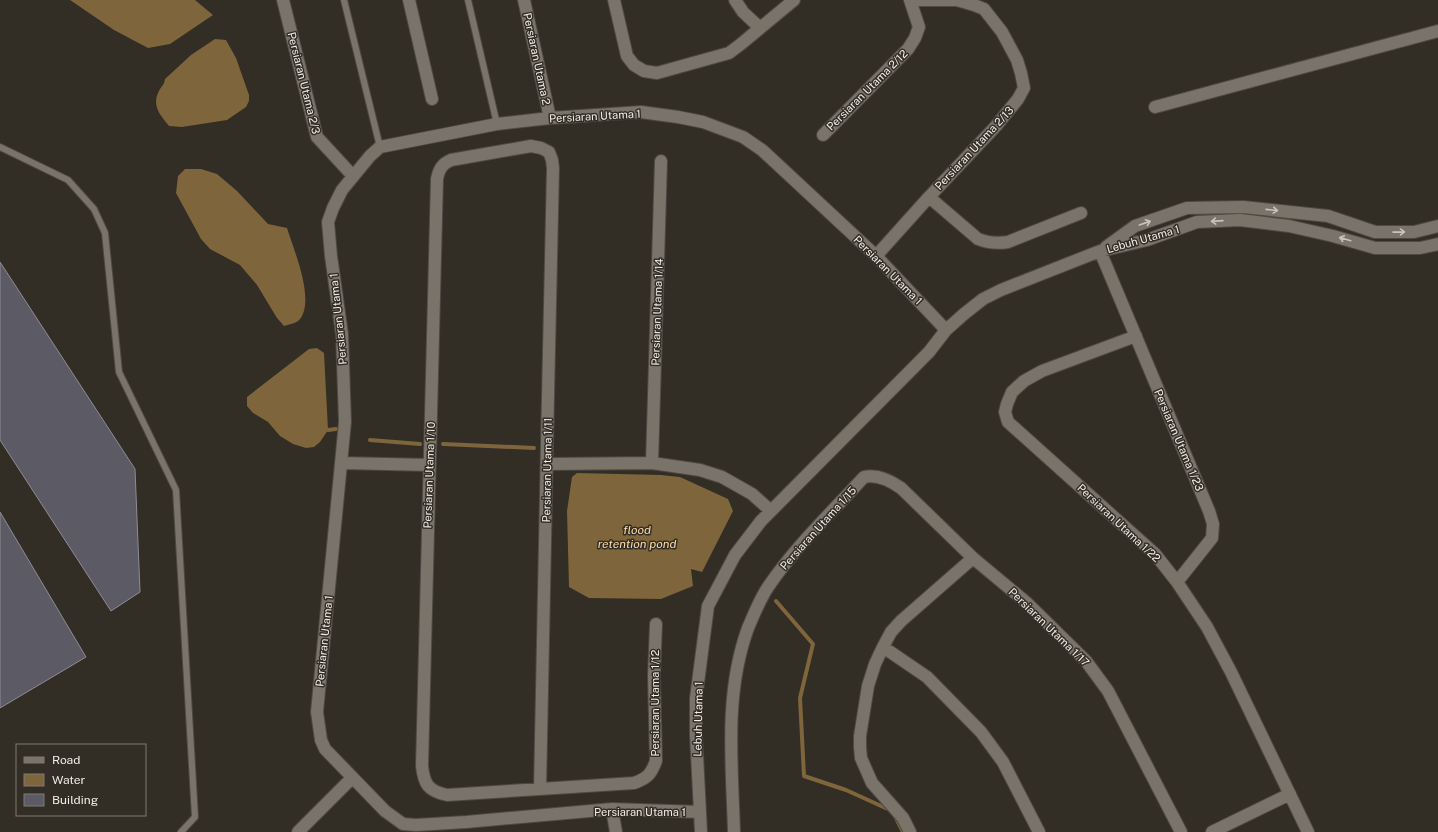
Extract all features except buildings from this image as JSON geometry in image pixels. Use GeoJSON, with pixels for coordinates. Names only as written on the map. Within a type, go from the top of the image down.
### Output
{"type":"FeatureCollection","features":[{"type":"Feature","properties":{"kind":"street","name":"Persiaran Utama 2/3"},"geometry":{"type":"LineString","coordinates":[[283,0],[316,137],[353,176]]}},
{"type":"Feature","properties":{"kind":"street"},"geometry":{"type":"LineString","coordinates":[[408,0],[432,99]]}},
{"type":"Feature","properties":{"kind":"street","name":"Persiaran Utama 2"},"geometry":{"type":"LineString","coordinates":[[524,0],[550,118]]}},
{"type":"Feature","properties":{"kind":"street"},"geometry":{"type":"LineString","coordinates":[[614,0],[627,56],[634,65],[644,71],[657,73],[729,53],[794,0]]}},
{"type":"Feature","properties":{"kind":"street"},"geometry":{"type":"LineString","coordinates":[[735,0],[743,12],[760,28]]}},
{"type":"Feature","properties":{"kind":"street","name":"Persiaran Utama 2/12"},"geometry":{"type":"LineString","coordinates":[[823,135],[908,49],[915,38],[919,27],[911,0]]}},
{"type":"Feature","properties":{"kind":"street","name":"Persiaran Utama 2/13"},"geometry":{"type":"LineString","coordinates":[[876,256],[996,126],[1018,100],[1024,88],[1021,72],[1002,32],[984,9],[957,0],[911,0]]}},
{"type":"Feature","properties":{"kind":"street"},"geometry":{"type":"LineString","coordinates":[[1155,106],[1438,31]]}},
{"type":"Feature","properties":{"kind":"street","name":"Persiaran Utama 1"},"geometry":{"type":"LineString","coordinates":[[700,812],[612,809],[466,822],[416,825],[404,824],[384,811],[325,749],[321,740],[317,712],[345,422],[342,334],[331,256],[328,222],[342,190],[380,147],[497,124],[550,118],[641,112],[703,122],[743,137],[762,150],[876,256],[946,330]]}},
{"type":"Feature","properties":{"kind":"street","name":"Persiaran Utama 1/10"},"geometry":{"type":"LineString","coordinates":[[540,789],[447,795],[436,793],[424,780],[422,766],[438,170],[444,163],[451,160],[531,146],[541,148],[549,152]]}},
{"type":"Feature","properties":{"kind":"street","name":"Persiaran Utama 1/11"},"geometry":{"type":"LineString","coordinates":[[540,789],[542,621],[553,168],[549,152]]}},
{"type":"Feature","properties":{"kind":"street","name":"Persiaran Utama 1/14"},"geometry":{"type":"LineString","coordinates":[[652,463],[661,161]]}},
{"type":"Feature","properties":{"kind":"street"},"geometry":{"type":"LineString","coordinates":[[929,197],[973,236],[988,243],[998,244],[1008,242],[1080,214]]}},
{"type":"Feature","properties":{"kind":"street","name":"Lebuh Utama 1"},"geometry":{"type":"LineString","coordinates":[[1100,251],[1135,226],[1187,208],[1243,207],[1328,216],[1375,232],[1414,232],[1438,226]]}},
{"type":"Feature","properties":{"kind":"street","name":"Lebuh Utama 1"},"geometry":{"type":"LineString","coordinates":[[1100,251],[1147,240],[1197,222],[1240,220],[1289,226],[1375,248],[1420,248],[1438,244]]}},
{"type":"Feature","properties":{"kind":"street"},"geometry":{"type":"LineString","coordinates":[[547,464],[652,463],[700,470],[722,477],[752,494],[771,511],[929,352],[946,330],[964,314],[983,299],[1001,290],[1100,251]]}},
{"type":"Feature","properties":{"kind":"street","name":"Persiaran Utama 1/23"},"geometry":{"type":"LineString","coordinates":[[1100,251],[1209,511],[1213,524],[1212,538],[1177,582]]}},
{"type":"Feature","properties":{"kind":"street","name":"Persiaran Utama 1/22"},"geometry":{"type":"LineString","coordinates":[[1136,336],[1042,370],[1024,381],[1012,392],[1005,412],[1008,422],[1155,554],[1177,582],[1207,627],[1219,649],[1308,832]]}},
{"type":"Feature","properties":{"kind":"street"},"geometry":{"type":"LineString","coordinates":[[342,462],[429,465]]}},
{"type":"Feature","properties":{"kind":"street","name":"Persiaran Utama 1/15"},"geometry":{"type":"LineString","coordinates":[[734,832],[730,728],[732,698],[744,639],[755,611],[767,588],[789,558],[864,477],[870,476],[885,480]]}},
{"type":"Feature","properties":{"kind":"street","name":"Persiaran Utama 1/17"},"geometry":{"type":"LineString","coordinates":[[885,480],[901,488],[973,558],[1027,603],[1086,661],[1112,698],[1181,832]]}},
{"type":"Feature","properties":{"kind":"street","name":"Lebuh Utama 1"},"geometry":{"type":"LineString","coordinates":[[701,832],[696,735],[696,698],[708,606],[735,555],[771,511]]}},
{"type":"Feature","properties":{"kind":"street"},"geometry":{"type":"LineString","coordinates":[[910,832],[903,818],[872,783],[861,758],[860,736],[868,686],[882,647],[891,632],[901,621],[973,558]]}},
{"type":"Feature","properties":{"kind":"street","name":"Persiaran Utama 1/12"},"geometry":{"type":"LineString","coordinates":[[540,789],[634,783],[645,779],[653,768],[656,761],[654,676],[656,624]]}},
{"type":"Feature","properties":{"kind":"street"},"geometry":{"type":"LineString","coordinates":[[882,647],[927,677],[981,732],[1003,762],[1039,832]]}},
{"type":"Feature","properties":{"kind":"street"},"geometry":{"type":"LineString","coordinates":[[298,832],[352,778]]}},
{"type":"Feature","properties":{"kind":"street"},"geometry":{"type":"LineString","coordinates":[[1212,832],[1290,794]]}},
{"type":"Feature","properties":{"kind":"street"},"geometry":{"type":"LineString","coordinates":[[612,809],[616,832]]}},
{"type":"Feature","properties":{"kind":"lane"},"geometry":{"type":"LineString","coordinates":[[344,0],[380,147]]}},
{"type":"Feature","properties":{"kind":"lane"},"geometry":{"type":"LineString","coordinates":[[468,0],[497,124]]}},
{"type":"Feature","properties":{"kind":"lane"},"geometry":{"type":"LineString","coordinates":[[0,147],[68,180],[94,209],[104,233],[119,372],[176,490],[195,817],[181,832]]}},
{"type":"Feature","properties":{"kind":"water"},"geometry":{"type":"Polygon","coordinates":[[[70,0],[195,0],[213,15],[170,44],[148,48],[114,30],[70,0]]]}},
{"type":"Feature","properties":{"kind":"water"},"geometry":{"type":"Polygon","coordinates":[[[215,39],[226,40],[236,58],[249,95],[249,101],[246,107],[227,120],[182,127],[169,126],[158,111],[156,103],[156,98],[165,79],[191,55],[215,39]]]}},
{"type":"Feature","properties":{"kind":"water"},"geometry":{"type":"Polygon","coordinates":[[[185,169],[201,169],[217,174],[237,191],[268,224],[287,228],[298,260],[304,285],[305,307],[299,320],[284,326],[277,318],[257,285],[240,265],[210,249],[201,239],[176,193],[178,176],[185,169]]]}},
{"type":"Feature","properties":{"kind":"water"},"geometry":{"type":"Polygon","coordinates":[[[317,348],[324,353],[328,430],[320,442],[314,447],[306,448],[293,444],[280,436],[268,422],[253,413],[247,406],[247,397],[309,349],[317,348]]]}},
{"type":"Feature","properties":{"kind":"water","name":"flood retention pond"},"geometry":{"type":"Polygon","coordinates":[[[577,473],[661,475],[680,477],[728,499],[733,511],[702,572],[691,569],[693,586],[661,599],[589,598],[569,587],[567,511],[572,477],[577,473]]]}},
{"type":"Feature","properties":{"kind":"waterway"},"geometry":{"type":"LineString","coordinates":[[328,430],[336,429]]}},
{"type":"Feature","properties":{"kind":"waterway"},"geometry":{"type":"LineString","coordinates":[[370,440],[420,444]]}},
{"type":"Feature","properties":{"kind":"waterway"},"geometry":{"type":"LineString","coordinates":[[443,444],[534,448]]}},
{"type":"Feature","properties":{"kind":"waterway"},"geometry":{"type":"LineString","coordinates":[[776,601],[813,644],[800,698],[804,776],[846,790],[890,810]]}},
{"type":"Feature","properties":{"kind":"waterway"},"geometry":{"type":"LineString","coordinates":[[895,816],[903,832]]}}]}
